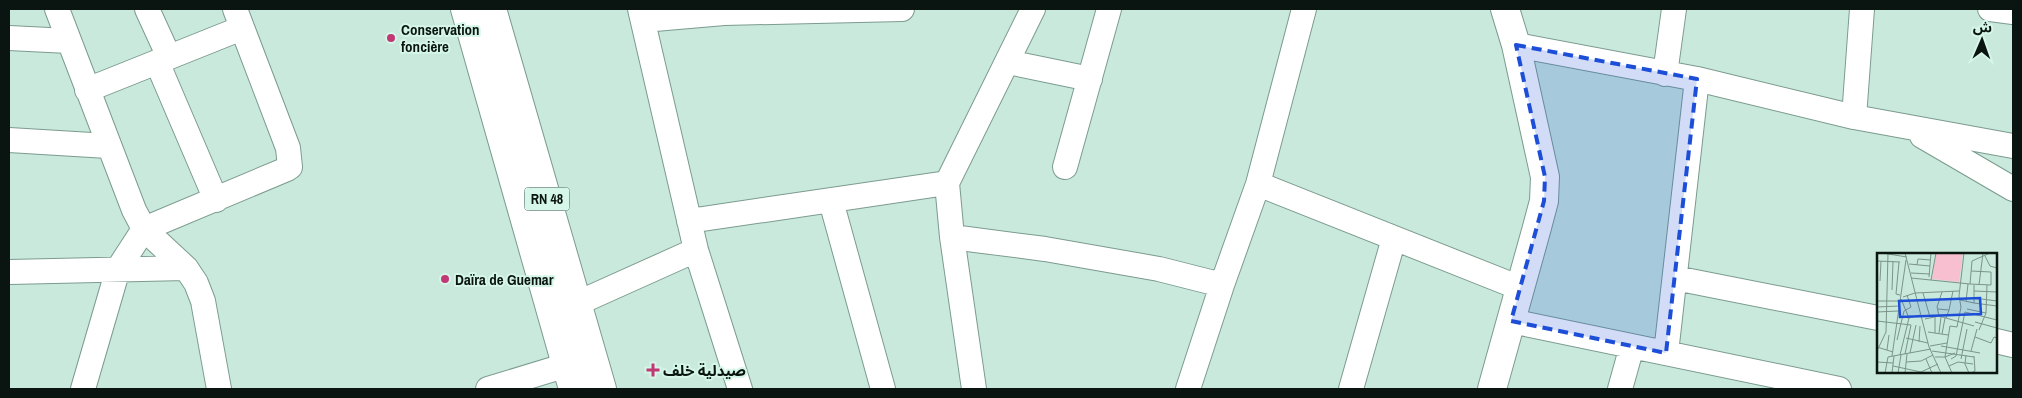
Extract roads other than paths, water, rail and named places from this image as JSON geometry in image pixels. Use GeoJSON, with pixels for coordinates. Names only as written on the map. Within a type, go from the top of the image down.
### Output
{"type":"FeatureCollection","features":[{"type":"Feature","properties":{"kind":"main road","name":"RN 48"},"geometry":{"type":"LineString","coordinates":[[465,9],[570,377]]}},
{"type":"Feature","properties":{"kind":"main road","name":"RN 48"},"geometry":{"type":"LineString","coordinates":[[492,9],[602,389]]}},
{"type":"Feature","properties":{"kind":"main road"},"geometry":{"type":"LineString","coordinates":[[1492,389],[1544,201],[1545,177],[1516,44],[1505,9]]}},
{"type":"Feature","properties":{"kind":"main road"},"geometry":{"type":"LineString","coordinates":[[536,260],[564,254]]}},
{"type":"Feature","properties":{"kind":"street"},"geometry":{"type":"LineString","coordinates":[[57,9],[134,210],[144,229],[186,268],[196,283],[203,301],[219,389]]}},
{"type":"Feature","properties":{"kind":"street"},"geometry":{"type":"LineString","coordinates":[[147,9],[163,60],[216,200]]}},
{"type":"Feature","properties":{"kind":"street"},"geometry":{"type":"LineString","coordinates":[[740,389],[696,250],[641,15],[902,9]]}},
{"type":"Feature","properties":{"kind":"street"},"geometry":{"type":"LineString","coordinates":[[974,389],[952,237],[947,182],[1033,9]]}},
{"type":"Feature","properties":{"kind":"street"},"geometry":{"type":"LineString","coordinates":[[1065,167],[1109,9]]}},
{"type":"Feature","properties":{"kind":"street"},"geometry":{"type":"LineString","coordinates":[[1188,389],[1258,184],[1304,9]]}},
{"type":"Feature","properties":{"kind":"street"},"geometry":{"type":"LineString","coordinates":[[1665,74],[1674,9]]}},
{"type":"Feature","properties":{"kind":"street"},"geometry":{"type":"LineString","coordinates":[[1854,117],[1862,9]]}},
{"type":"Feature","properties":{"kind":"street"},"geometry":{"type":"LineString","coordinates":[[1990,9],[2013,12]]}},
{"type":"Feature","properties":{"kind":"street"},"geometry":{"type":"LineString","coordinates":[[83,389],[118,269],[144,229],[287,170],[290,167],[288,148],[239,14],[163,60],[88,90]]}},
{"type":"Feature","properties":{"kind":"street"},"geometry":{"type":"LineString","coordinates":[[9,38],[69,41]]}},
{"type":"Feature","properties":{"kind":"street"},"geometry":{"type":"LineString","coordinates":[[1516,44],[1697,79],[1854,117],[2013,146]]}},
{"type":"Feature","properties":{"kind":"street"},"geometry":{"type":"LineString","coordinates":[[1008,62],[1090,79]]}},
{"type":"Feature","properties":{"kind":"street"},"geometry":{"type":"LineString","coordinates":[[1666,353],[1697,79]]}},
{"type":"Feature","properties":{"kind":"street"},"geometry":{"type":"LineString","coordinates":[[1908,127],[2013,189]]}},
{"type":"Feature","properties":{"kind":"street"},"geometry":{"type":"LineString","coordinates":[[9,140],[108,146]]}},
{"type":"Feature","properties":{"kind":"street"},"geometry":{"type":"LineString","coordinates":[[689,220],[831,201],[947,182]]}},
{"type":"Feature","properties":{"kind":"street"},"geometry":{"type":"LineString","coordinates":[[1258,184],[1520,288]]}},
{"type":"Feature","properties":{"kind":"street"},"geometry":{"type":"LineString","coordinates":[[831,201],[883,389]]}},
{"type":"Feature","properties":{"kind":"street"},"geometry":{"type":"LineString","coordinates":[[952,237],[1045,249],[1159,269],[1222,285]]}},
{"type":"Feature","properties":{"kind":"street"},"geometry":{"type":"LineString","coordinates":[[1350,389],[1394,238]]}},
{"type":"Feature","properties":{"kind":"street"},"geometry":{"type":"LineString","coordinates":[[578,303],[696,250]]}},
{"type":"Feature","properties":{"kind":"street"},"geometry":{"type":"LineString","coordinates":[[9,272],[186,268]]}},
{"type":"Feature","properties":{"kind":"street"},"geometry":{"type":"LineString","coordinates":[[1675,278],[1877,318]]}},
{"type":"Feature","properties":{"kind":"street"},"geometry":{"type":"LineString","coordinates":[[1511,321],[1666,353],[1772,383],[1839,389]]}},
{"type":"Feature","properties":{"kind":"street"},"geometry":{"type":"LineString","coordinates":[[1997,341],[2013,345]]}},
{"type":"Feature","properties":{"kind":"street"},"geometry":{"type":"LineString","coordinates":[[1620,389],[1632,346]]}},
{"type":"Feature","properties":{"kind":"street"},"geometry":{"type":"LineString","coordinates":[[488,389],[570,377]]}},
{"type":"Feature","properties":{"kind":"place","name":"Conservation foncière"},"geometry":{"type":"Point","coordinates":[391,38]}},
{"type":"Feature","properties":{"kind":"place","name":"Daïra de Guemar"},"geometry":{"type":"Point","coordinates":[445,279]}},
{"type":"Feature","properties":{"kind":"place","name":"صيدلية خلف"},"geometry":{"type":"Point","coordinates":[653,370]}}]}
